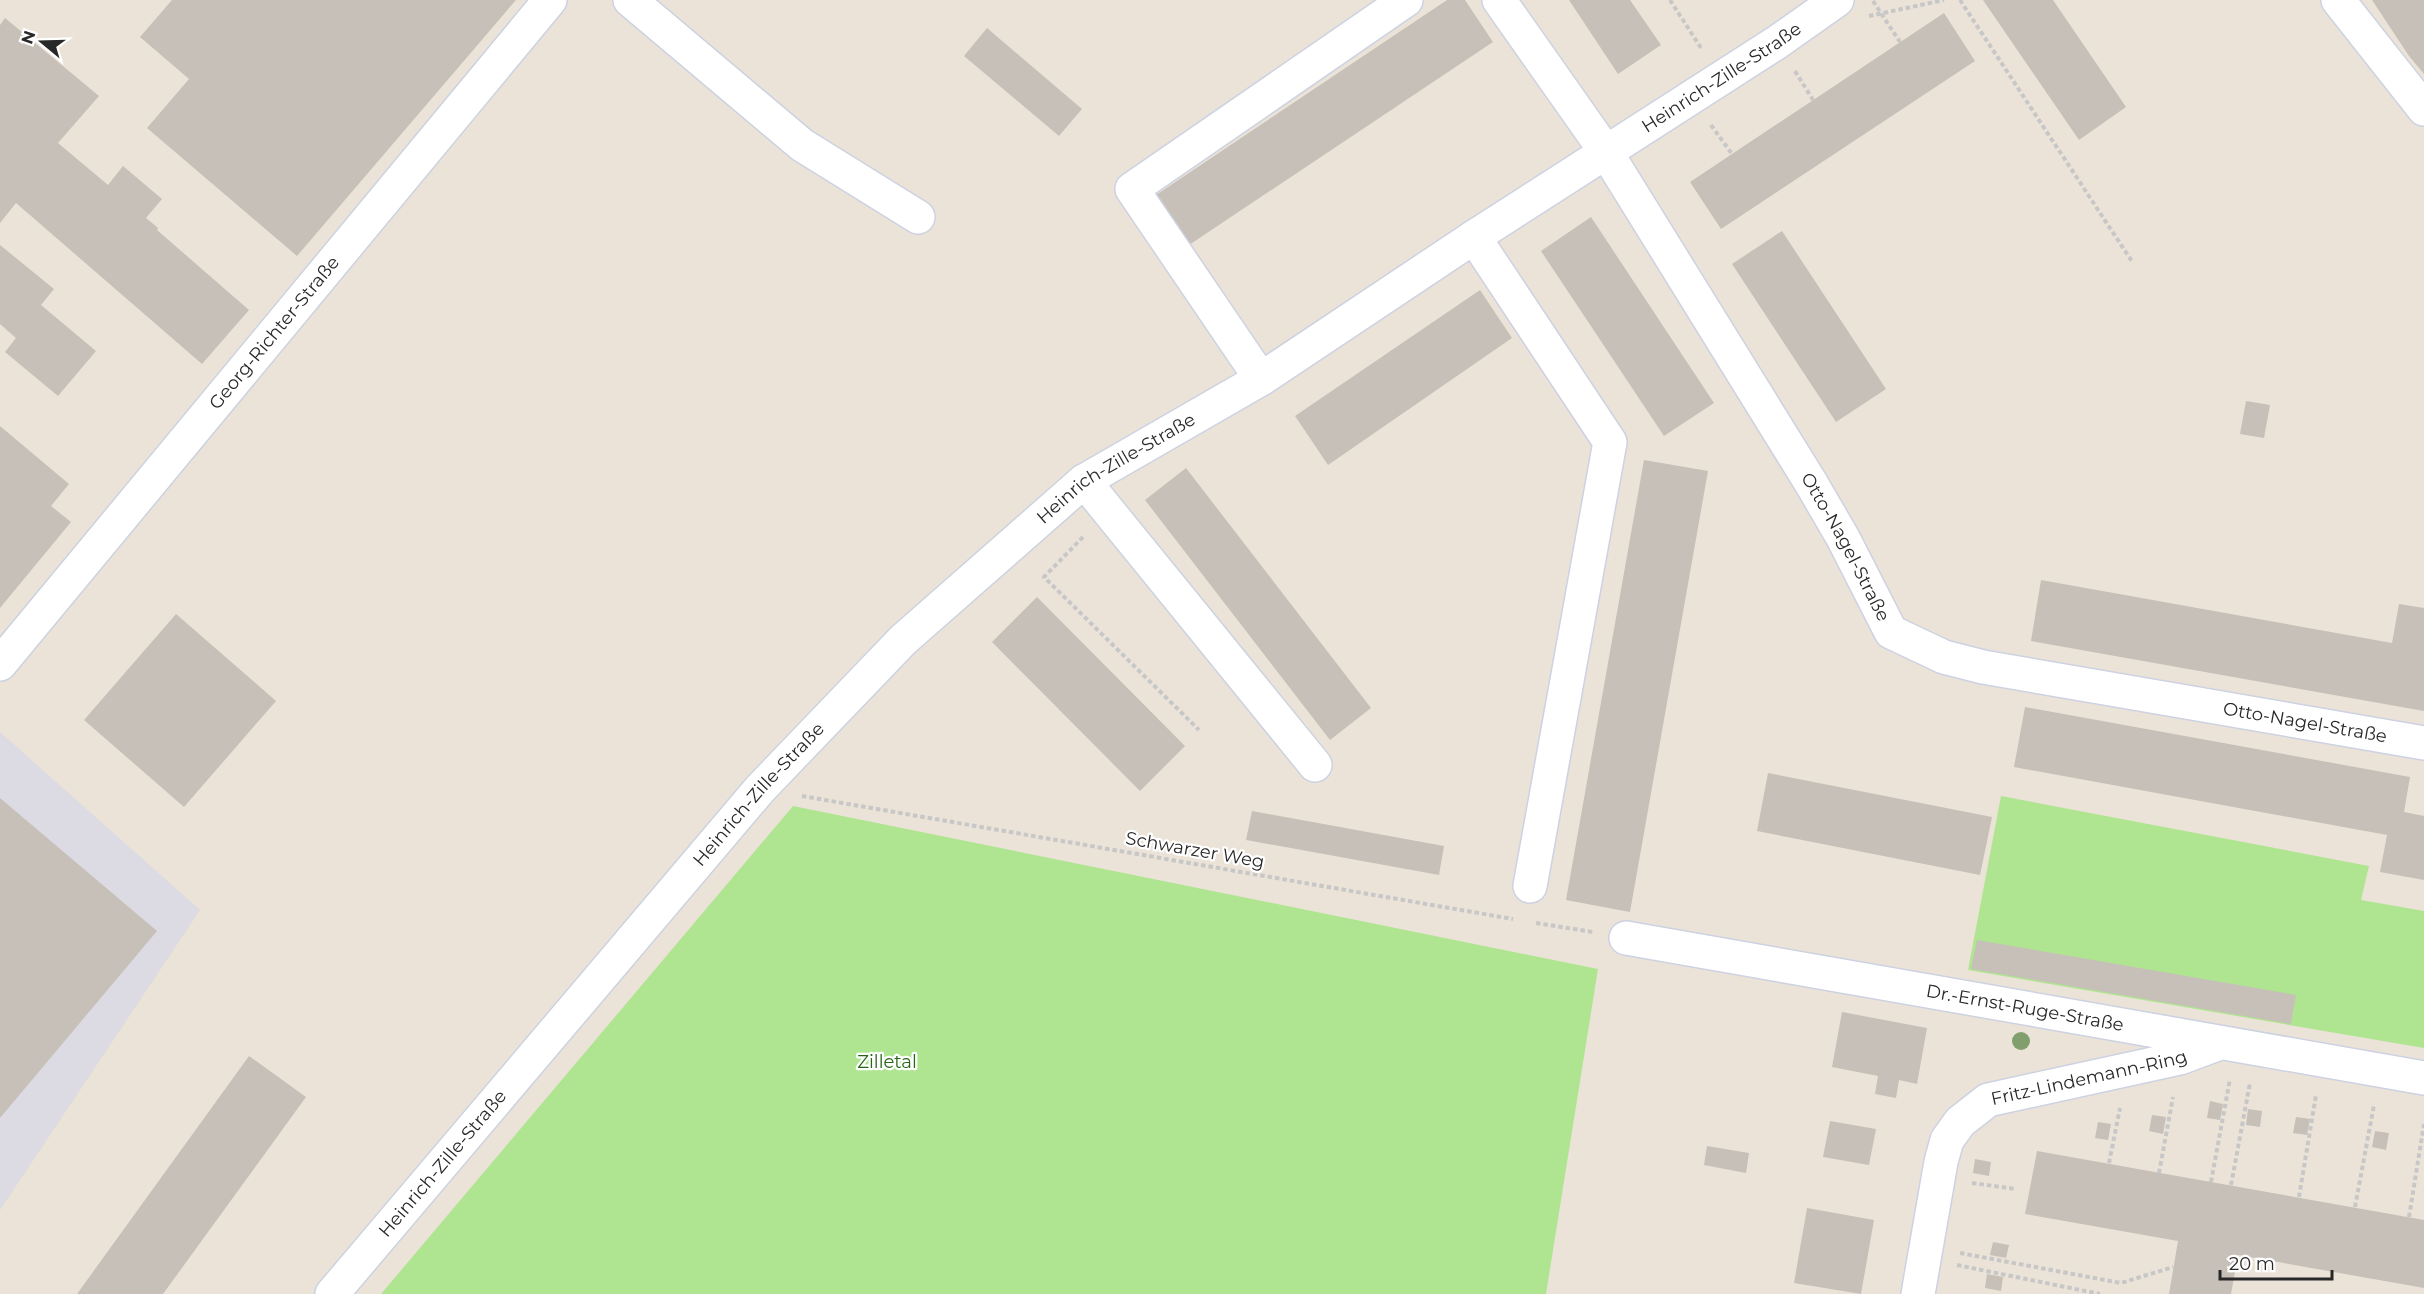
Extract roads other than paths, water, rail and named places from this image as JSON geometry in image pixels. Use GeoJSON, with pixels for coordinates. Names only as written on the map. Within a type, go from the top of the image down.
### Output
{"type":"FeatureCollection","features":[{"type":"Feature","properties":{"kind":"street","name":"Georg-Richter-Straße"},"geometry":{"type":"LineString","coordinates":[[0,664],[550,0]]}},
{"type":"Feature","properties":{"kind":"street"},"geometry":{"type":"LineString","coordinates":[[630,0],[802,145],[918,217]]}},
{"type":"Feature","properties":{"kind":"street"},"geometry":{"type":"LineString","coordinates":[[1261,379],[1132,189],[1406,0]]}},
{"type":"Feature","properties":{"kind":"street"},"geometry":{"type":"LineString","coordinates":[[1498,0],[1606,152]]}},
{"type":"Feature","properties":{"kind":"street","name":"Heinrich-Zille-Straße"},"geometry":{"type":"LineString","coordinates":[[332,1294],[760,789],[903,640],[1084,481],[1261,379],[1474,237],[1721,79],[1837,0]]}},
{"type":"Feature","properties":{"kind":"street"},"geometry":{"type":"LineString","coordinates":[[2338,0],[2424,109]]}},
{"type":"Feature","properties":{"kind":"street","name":"Otto-Nagel-Straße"},"geometry":{"type":"LineString","coordinates":[[1606,152],[1811,483],[1843,538],[1891,632],[1944,657],[1983,667],[2424,743]]}},
{"type":"Feature","properties":{"kind":"street"},"geometry":{"type":"LineString","coordinates":[[1474,237],[1610,442],[1530,886]]}},
{"type":"Feature","properties":{"kind":"street"},"geometry":{"type":"LineString","coordinates":[[1084,481],[1315,765]]}},
{"type":"Feature","properties":{"kind":"street","name":"Dr.-Ernst-Ruge-Straße"},"geometry":{"type":"LineString","coordinates":[[1626,938],[2424,1078]]}},
{"type":"Feature","properties":{"kind":"street","name":"Fritz-Lindemann-Ring"},"geometry":{"type":"LineString","coordinates":[[1918,1294],[1947,1140],[1960,1122],[1988,1100],[2238,1045]]}},
{"type":"Feature","properties":{"kind":"park label","name":"Zilletal"},"geometry":{"type":"Point","coordinates":[887,1062]}}]}
